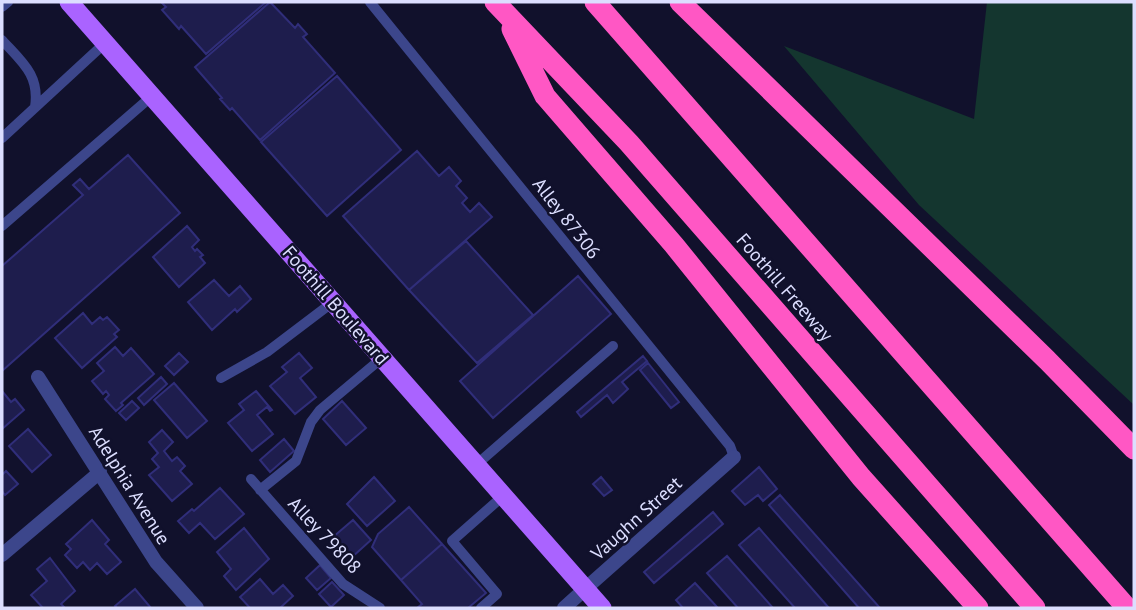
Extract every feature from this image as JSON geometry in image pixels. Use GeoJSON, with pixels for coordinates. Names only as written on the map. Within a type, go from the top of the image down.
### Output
{"type":"FeatureCollection","features":[{"type":"Feature","properties":{"kind":"highway"},"geometry":{"type":"LineString","coordinates":[[595,2],[1127,608]]}},
{"type":"Feature","properties":{"kind":"highway"},"geometry":{"type":"LineString","coordinates":[[680,2],[1047,360],[1134,449]]}},
{"type":"Feature","properties":{"kind":"highway"},"geometry":{"type":"LineString","coordinates":[[499,7],[545,96],[674,245],[862,477],[978,608]]}},
{"type":"Feature","properties":{"kind":"highway","name":"Foothill Freeway"},"geometry":{"type":"LineString","coordinates":[[499,7],[629,143],[1035,608]]}},
{"type":"Feature","properties":{"kind":"highway"},"geometry":{"type":"LineString","coordinates":[[1089,565],[1134,600]]}},
{"type":"Feature","properties":{"kind":"main road","name":"Foothill Boulevard"},"geometry":{"type":"LineString","coordinates":[[69,2],[602,608]]}},
{"type":"Feature","properties":{"kind":"street","name":"Adelphia Avenue"},"geometry":{"type":"LineString","coordinates":[[38,377],[156,562],[197,608]]}},
{"type":"Feature","properties":{"kind":"street","name":"Vaughn Street"},"geometry":{"type":"LineString","coordinates":[[564,608],[734,457]]}},
{"type":"Feature","properties":{"kind":"street"},"geometry":{"type":"LineString","coordinates":[[2,555],[100,472]]}},
{"type":"Feature","properties":{"kind":"lane"},"geometry":{"type":"LineString","coordinates":[[2,7],[8,2]]}},
{"type":"Feature","properties":{"kind":"lane","name":"Alley 87306"},"geometry":{"type":"LineString","coordinates":[[370,2],[730,446],[734,457]]}},
{"type":"Feature","properties":{"kind":"lane"},"geometry":{"type":"LineString","coordinates":[[2,40],[31,73],[38,92],[35,108]]}},
{"type":"Feature","properties":{"kind":"lane"},"geometry":{"type":"LineString","coordinates":[[2,138],[105,43]]}},
{"type":"Feature","properties":{"kind":"lane"},"geometry":{"type":"LineString","coordinates":[[2,226],[152,96]]}},
{"type":"Feature","properties":{"kind":"lane"},"geometry":{"type":"LineString","coordinates":[[221,378],[267,352],[333,302]]}},
{"type":"Feature","properties":{"kind":"lane"},"geometry":{"type":"LineString","coordinates":[[477,465],[613,346]]}},
{"type":"Feature","properties":{"kind":"lane"},"geometry":{"type":"LineString","coordinates":[[260,490],[296,461],[311,422],[320,410],[382,358]]}},
{"type":"Feature","properties":{"kind":"lane","name":"Alley 79808"},"geometry":{"type":"LineString","coordinates":[[250,479],[343,584],[380,608]]}},
{"type":"Feature","properties":{"kind":"lane"},"geometry":{"type":"LineString","coordinates":[[481,608],[497,594],[452,541],[503,496]]}},
{"type":"Feature","properties":{"kind":"green space"},"geometry":{"type":"Polygon","coordinates":[[[987,2],[1134,2],[1134,405],[919,205],[784,46],[974,119],[987,2]]]}},
{"type":"Feature","properties":{"kind":"building"},"geometry":{"type":"Polygon","coordinates":[[[161,2],[266,2],[206,54],[181,26],[179,29],[162,10],[166,7],[161,2]]]}},
{"type":"Feature","properties":{"kind":"building"},"geometry":{"type":"Polygon","coordinates":[[[270,2],[295,28],[298,24],[307,34],[303,37],[335,73],[260,140],[232,108],[230,110],[220,99],[222,98],[195,67],[270,2]]]}},
{"type":"Feature","properties":{"kind":"building"},"geometry":{"type":"Polygon","coordinates":[[[337,76],[401,150],[327,216],[261,142],[337,76]]]}},
{"type":"Feature","properties":{"kind":"building"},"geometry":{"type":"Polygon","coordinates":[[[417,151],[439,176],[449,167],[461,181],[456,186],[467,198],[462,203],[470,212],[479,203],[492,217],[409,290],[343,216],[417,151]]]}},
{"type":"Feature","properties":{"kind":"building"},"geometry":{"type":"Polygon","coordinates":[[[128,155],[180,213],[2,371],[2,266],[83,195],[73,185],[80,179],[89,189],[128,155]]]}},
{"type":"Feature","properties":{"kind":"building"},"geometry":{"type":"Polygon","coordinates":[[[187,226],[199,240],[192,247],[203,255],[200,257],[205,263],[179,287],[153,257],[187,226]]]}},
{"type":"Feature","properties":{"kind":"building"},"geometry":{"type":"Polygon","coordinates":[[[466,241],[533,315],[477,363],[409,290],[466,241]]]}},
{"type":"Feature","properties":{"kind":"building"},"geometry":{"type":"Polygon","coordinates":[[[578,276],[611,314],[493,418],[460,381],[578,276]]]}},
{"type":"Feature","properties":{"kind":"building"},"geometry":{"type":"Polygon","coordinates":[[[214,280],[229,296],[240,286],[251,299],[237,312],[235,309],[212,330],[188,302],[214,280]]]}},
{"type":"Feature","properties":{"kind":"building"},"geometry":{"type":"Polygon","coordinates":[[[83,313],[92,324],[100,317],[103,320],[107,317],[119,330],[114,334],[117,337],[82,368],[55,338],[83,313]]]}},
{"type":"Feature","properties":{"kind":"building"},"geometry":{"type":"Polygon","coordinates":[[[115,347],[123,356],[131,348],[154,374],[121,403],[123,405],[116,411],[105,399],[109,395],[106,391],[103,394],[92,381],[104,371],[97,363],[115,347]]]}},
{"type":"Feature","properties":{"kind":"building"},"geometry":{"type":"Polygon","coordinates":[[[179,353],[188,362],[174,375],[165,366],[179,353]]]}},
{"type":"Feature","properties":{"kind":"building"},"geometry":{"type":"Polygon","coordinates":[[[299,353],[312,368],[300,378],[316,397],[295,414],[270,386],[287,372],[282,367],[299,353]]]}},
{"type":"Feature","properties":{"kind":"building"},"geometry":{"type":"Polygon","coordinates":[[[643,356],[647,361],[622,382],[628,389],[613,403],[607,395],[581,417],[577,412],[643,356]]]}},
{"type":"Feature","properties":{"kind":"building"},"geometry":{"type":"Polygon","coordinates":[[[648,363],[679,402],[671,408],[640,370],[648,363]]]}},
{"type":"Feature","properties":{"kind":"building"},"geometry":{"type":"Polygon","coordinates":[[[161,377],[167,384],[144,405],[138,398],[161,377]]]}},
{"type":"Feature","properties":{"kind":"building"},"geometry":{"type":"Polygon","coordinates":[[[174,383],[207,421],[187,438],[154,400],[174,383]]]}},
{"type":"Feature","properties":{"kind":"building"},"geometry":{"type":"Polygon","coordinates":[[[2,391],[11,402],[15,399],[24,410],[2,429],[2,391]]]}},
{"type":"Feature","properties":{"kind":"building"},"geometry":{"type":"Polygon","coordinates":[[[256,391],[272,410],[267,407],[257,415],[273,434],[252,451],[228,423],[244,410],[239,404],[256,391]]]}},
{"type":"Feature","properties":{"kind":"building"},"geometry":{"type":"Polygon","coordinates":[[[132,401],[139,408],[126,420],[119,413],[132,401]]]}},
{"type":"Feature","properties":{"kind":"building"},"geometry":{"type":"Polygon","coordinates":[[[342,401],[366,428],[346,445],[323,419],[342,401]]]}},
{"type":"Feature","properties":{"kind":"building"},"geometry":{"type":"Polygon","coordinates":[[[28,429],[51,455],[32,472],[9,446],[28,429]]]}},
{"type":"Feature","properties":{"kind":"building"},"geometry":{"type":"Polygon","coordinates":[[[162,430],[173,442],[164,451],[172,461],[177,457],[185,466],[180,471],[192,484],[172,501],[149,475],[159,467],[152,459],[158,453],[149,442],[162,430]]]}},
{"type":"Feature","properties":{"kind":"building"},"geometry":{"type":"Polygon","coordinates":[[[284,439],[294,451],[270,472],[260,460],[284,439]]]}},
{"type":"Feature","properties":{"kind":"building"},"geometry":{"type":"Polygon","coordinates":[[[759,467],[777,489],[763,501],[758,495],[745,505],[732,491],[759,467]]]}},
{"type":"Feature","properties":{"kind":"building"},"geometry":{"type":"Polygon","coordinates":[[[6,471],[18,484],[5,495],[2,491],[2,475],[6,471]]]}},
{"type":"Feature","properties":{"kind":"building"},"geometry":{"type":"Polygon","coordinates":[[[374,477],[395,501],[367,526],[347,504],[374,477]]]}},
{"type":"Feature","properties":{"kind":"building"},"geometry":{"type":"Polygon","coordinates":[[[601,477],[612,490],[604,496],[593,484],[601,477]]]}},
{"type":"Feature","properties":{"kind":"building"},"geometry":{"type":"Polygon","coordinates":[[[220,488],[244,514],[215,539],[200,523],[189,533],[178,521],[220,488]]]}},
{"type":"Feature","properties":{"kind":"building"},"geometry":{"type":"Polygon","coordinates":[[[780,495],[880,608],[859,608],[769,505],[780,495]]]}},
{"type":"Feature","properties":{"kind":"building"},"geometry":{"type":"Polygon","coordinates":[[[409,507],[442,544],[401,580],[372,547],[378,534],[409,507]]]}},
{"type":"Feature","properties":{"kind":"building"},"geometry":{"type":"Polygon","coordinates":[[[713,512],[723,524],[654,583],[644,572],[713,512]]]}},
{"type":"Feature","properties":{"kind":"building"},"geometry":{"type":"Polygon","coordinates":[[[92,520],[109,540],[105,544],[121,562],[107,574],[97,563],[90,570],[83,562],[77,568],[65,555],[71,549],[66,544],[92,520]]]}},
{"type":"Feature","properties":{"kind":"building"},"geometry":{"type":"Polygon","coordinates":[[[353,520],[371,540],[351,558],[333,537],[353,520]]]}},
{"type":"Feature","properties":{"kind":"building"},"geometry":{"type":"Polygon","coordinates":[[[244,528],[269,559],[236,590],[224,576],[231,569],[217,552],[244,528]]]}},
{"type":"Feature","properties":{"kind":"building"},"geometry":{"type":"Polygon","coordinates":[[[759,528],[829,608],[795,608],[739,545],[759,528]]]}},
{"type":"Feature","properties":{"kind":"building"},"geometry":{"type":"Polygon","coordinates":[[[442,544],[486,593],[468,608],[417,608],[422,604],[401,580],[442,544]]]}},
{"type":"Feature","properties":{"kind":"building"},"geometry":{"type":"Polygon","coordinates":[[[727,556],[773,608],[738,608],[707,573],[727,556]]]}},
{"type":"Feature","properties":{"kind":"building"},"geometry":{"type":"Polygon","coordinates":[[[50,558],[75,591],[61,604],[65,608],[43,608],[31,595],[47,581],[37,569],[50,558]]]}},
{"type":"Feature","properties":{"kind":"building"},"geometry":{"type":"Polygon","coordinates":[[[320,565],[331,578],[317,590],[306,578],[320,565]]]}},
{"type":"Feature","properties":{"kind":"building"},"geometry":{"type":"Polygon","coordinates":[[[260,579],[273,594],[283,585],[293,596],[280,608],[250,608],[240,597],[260,579]]]}},
{"type":"Feature","properties":{"kind":"building"},"geometry":{"type":"Polygon","coordinates":[[[332,582],[344,595],[331,607],[319,594],[332,582]]]}},
{"type":"Feature","properties":{"kind":"building"},"geometry":{"type":"Polygon","coordinates":[[[695,583],[718,608],[683,608],[676,600],[695,583]]]}},
{"type":"Feature","properties":{"kind":"building"},"geometry":{"type":"Polygon","coordinates":[[[135,589],[151,608],[115,606],[135,589]]]}}]}
